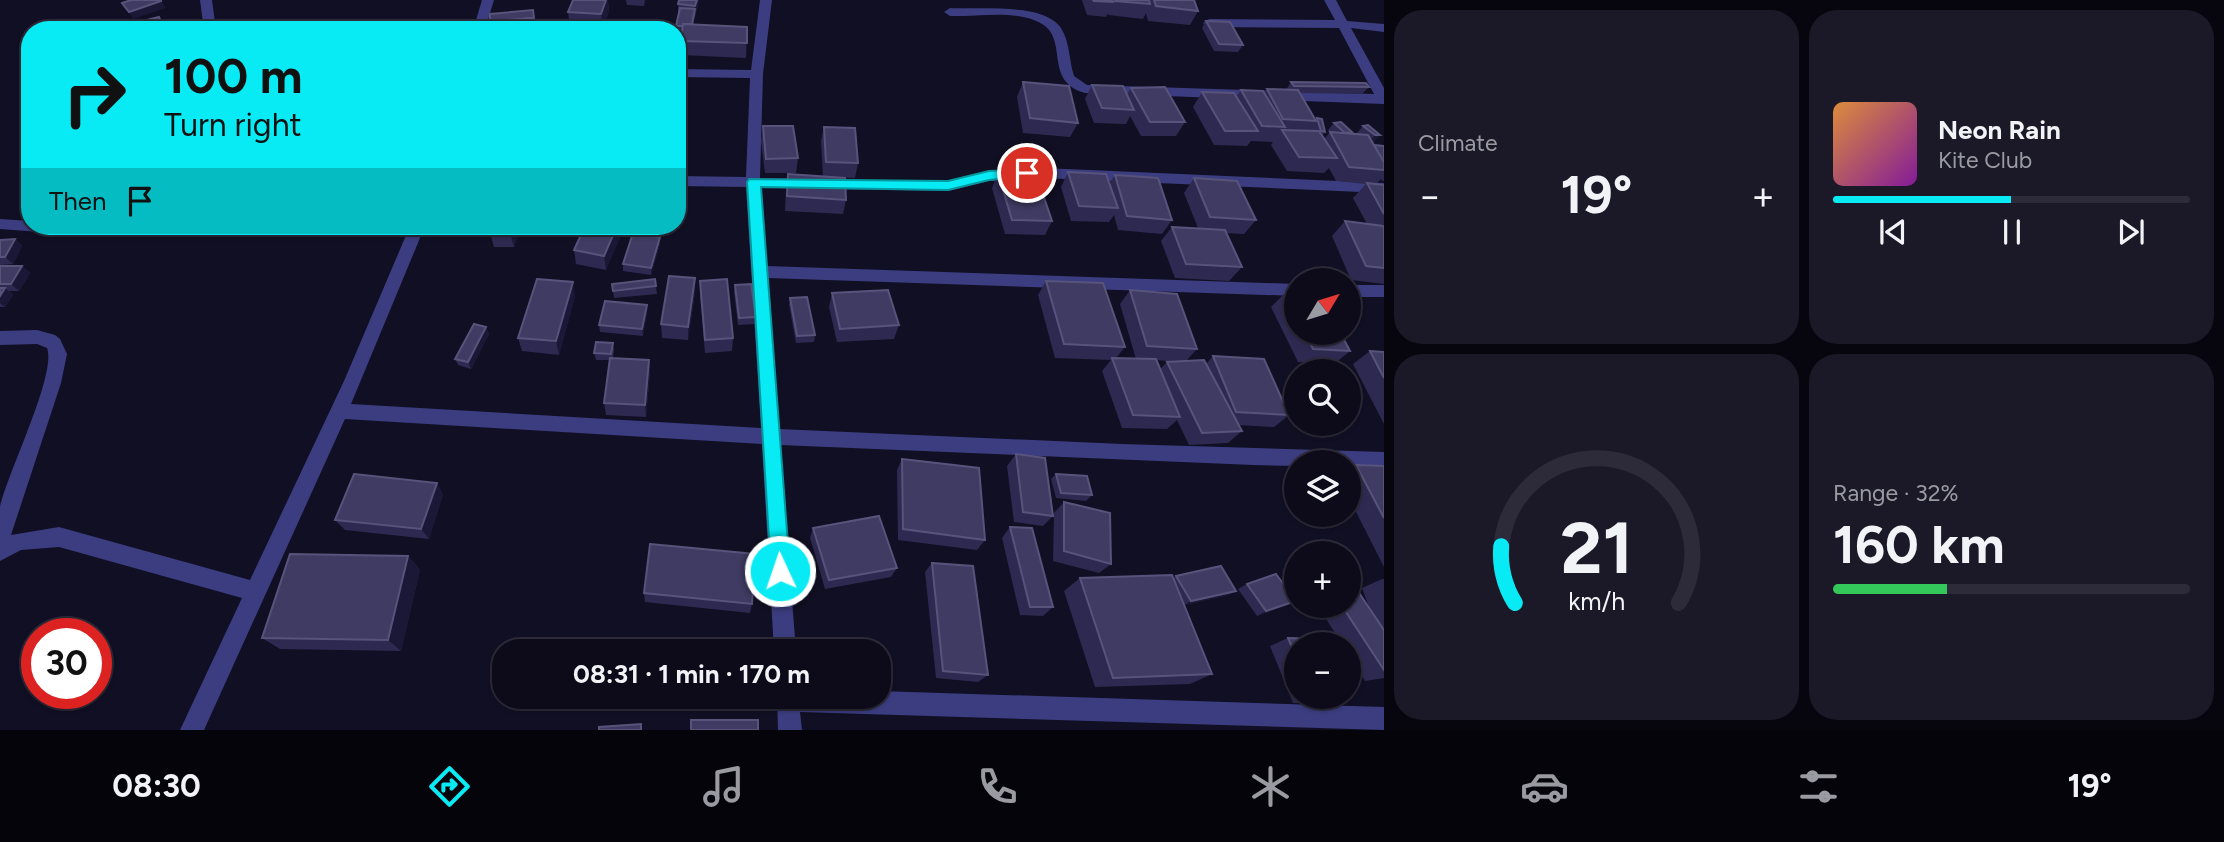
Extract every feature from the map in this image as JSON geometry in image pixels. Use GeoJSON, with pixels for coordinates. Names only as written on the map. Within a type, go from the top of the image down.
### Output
{"type":"FeatureCollection","features":[{"type":"Feature","properties":{"kind":"street"},"geometry":{"type":"LineString","coordinates":[[206,0],[210,21]]}},
{"type":"Feature","properties":{"kind":"street"},"geometry":{"type":"LineString","coordinates":[[482,21],[488,0]]}},
{"type":"Feature","properties":{"kind":"street"},"geometry":{"type":"LineString","coordinates":[[766,0],[752,162],[784,639]]}},
{"type":"Feature","properties":{"kind":"street"},"geometry":{"type":"LineString","coordinates":[[1330,0],[1381,92]]}},
{"type":"Feature","properties":{"kind":"street"},"geometry":{"type":"LineString","coordinates":[[950,12],[1033,17],[1051,23],[1057,30],[1066,76],[1074,85],[1085,89],[1381,92]]}},
{"type":"Feature","properties":{"kind":"street"},"geometry":{"type":"LineString","coordinates":[[1205,23],[1342,24],[1384,28]]}},
{"type":"Feature","properties":{"kind":"street"},"geometry":{"type":"LineString","coordinates":[[686,73],[758,74]]}},
{"type":"Feature","properties":{"kind":"street"},"geometry":{"type":"LineString","coordinates":[[686,181],[948,186],[989,176],[1043,173],[1384,188]]}},
{"type":"Feature","properties":{"kind":"street"},"geometry":{"type":"LineString","coordinates":[[0,224],[21,226]]}},
{"type":"Feature","properties":{"kind":"street"},"geometry":{"type":"LineString","coordinates":[[192,730],[338,411],[413,235]]}},
{"type":"Feature","properties":{"kind":"street"},"geometry":{"type":"LineString","coordinates":[[760,272],[1284,290]]}},
{"type":"Feature","properties":{"kind":"street"},"geometry":{"type":"LineString","coordinates":[[1362,291],[1384,291]]}},
{"type":"Feature","properties":{"kind":"street"},"geometry":{"type":"LineString","coordinates":[[0,338],[37,337],[49,340],[58,354],[52,383],[0,537]]}},
{"type":"Feature","properties":{"kind":"street"},"geometry":{"type":"LineString","coordinates":[[338,411],[772,438],[1219,457],[1384,460]]}},
{"type":"Feature","properties":{"kind":"street"},"geometry":{"type":"LineString","coordinates":[[0,551],[19,541],[58,537],[256,592]]}},
{"type":"Feature","properties":{"kind":"street"},"geometry":{"type":"LineString","coordinates":[[891,702],[1384,719]]}},
{"type":"Feature","properties":{"kind":"street"},"geometry":{"type":"LineString","coordinates":[[789,709],[790,730]]}},
{"type":"Feature","properties":{"kind":"building"},"geometry":{"type":"Polygon","coordinates":[[[131,0],[161,1],[129,12],[122,3],[131,0]]]}},
{"type":"Feature","properties":{"kind":"building"},"geometry":{"type":"Polygon","coordinates":[[[573,0],[606,0],[601,14],[568,12],[573,0]]]}},
{"type":"Feature","properties":{"kind":"building"},"geometry":{"type":"Polygon","coordinates":[[[679,0],[697,0],[695,6],[678,4],[679,0]]]}},
{"type":"Feature","properties":{"kind":"building"},"geometry":{"type":"Polygon","coordinates":[[[1149,0],[1150,4],[1115,1],[1149,0]]]}},
{"type":"Feature","properties":{"kind":"building"},"geometry":{"type":"Polygon","coordinates":[[[1154,0],[1194,0],[1198,11],[1156,6],[1154,0]]]}},
{"type":"Feature","properties":{"kind":"building"},"geometry":{"type":"Polygon","coordinates":[[[680,8],[695,9],[692,24],[677,21],[680,8]]]}},
{"type":"Feature","properties":{"kind":"building"},"geometry":{"type":"Polygon","coordinates":[[[533,10],[534,18],[490,21],[490,14],[533,10]]]}},
{"type":"Feature","properties":{"kind":"building"},"geometry":{"type":"Polygon","coordinates":[[[159,17],[161,21],[143,21],[159,17]]]}},
{"type":"Feature","properties":{"kind":"building"},"geometry":{"type":"Polygon","coordinates":[[[531,18],[531,21],[496,21],[531,18]]]}},
{"type":"Feature","properties":{"kind":"building"},"geometry":{"type":"Polygon","coordinates":[[[1206,21],[1230,22],[1243,45],[1219,44],[1206,21]]]}},
{"type":"Feature","properties":{"kind":"building"},"geometry":{"type":"Polygon","coordinates":[[[686,24],[747,27],[747,43],[686,41],[686,24]]]}},
{"type":"Feature","properties":{"kind":"building"},"geometry":{"type":"Polygon","coordinates":[[[1023,82],[1069,86],[1078,123],[1030,118],[1023,82]]]}},
{"type":"Feature","properties":{"kind":"building"},"geometry":{"type":"Polygon","coordinates":[[[1291,82],[1366,83],[1369,87],[1294,86],[1291,82]]]}},
{"type":"Feature","properties":{"kind":"building"},"geometry":{"type":"Polygon","coordinates":[[[1092,85],[1123,86],[1134,110],[1102,108],[1092,85]]]}},
{"type":"Feature","properties":{"kind":"building"},"geometry":{"type":"Polygon","coordinates":[[[1165,87],[1185,122],[1150,122],[1131,88],[1165,87]]]}},
{"type":"Feature","properties":{"kind":"building"},"geometry":{"type":"Polygon","coordinates":[[[1267,89],[1298,90],[1316,121],[1283,119],[1267,89]]]}},
{"type":"Feature","properties":{"kind":"building"},"geometry":{"type":"Polygon","coordinates":[[[1241,90],[1263,91],[1285,127],[1262,126],[1241,90]]]}},
{"type":"Feature","properties":{"kind":"building"},"geometry":{"type":"Polygon","coordinates":[[[1202,92],[1234,93],[1258,131],[1225,131],[1202,92]]]}},
{"type":"Feature","properties":{"kind":"building"},"geometry":{"type":"Polygon","coordinates":[[[1317,118],[1322,119],[1325,132],[1321,131],[1317,118]]]}},
{"type":"Feature","properties":{"kind":"building"},"geometry":{"type":"Polygon","coordinates":[[[1341,122],[1352,132],[1345,133],[1334,123],[1341,122]]]}},
{"type":"Feature","properties":{"kind":"building"},"geometry":{"type":"Polygon","coordinates":[[[1368,125],[1380,135],[1375,135],[1363,126],[1368,125]]]}},
{"type":"Feature","properties":{"kind":"building"},"geometry":{"type":"Polygon","coordinates":[[[763,126],[793,126],[798,158],[766,159],[763,126]]]}},
{"type":"Feature","properties":{"kind":"building"},"geometry":{"type":"Polygon","coordinates":[[[824,127],[855,128],[858,163],[826,162],[824,127]]]}},
{"type":"Feature","properties":{"kind":"building"},"geometry":{"type":"Polygon","coordinates":[[[1282,130],[1319,131],[1337,158],[1299,157],[1282,130]]]}},
{"type":"Feature","properties":{"kind":"building"},"geometry":{"type":"Polygon","coordinates":[[[1330,132],[1368,135],[1384,162],[1384,170],[1349,167],[1330,132]]]}},
{"type":"Feature","properties":{"kind":"building"},"geometry":{"type":"Polygon","coordinates":[[[1374,145],[1384,146],[1384,162],[1374,145]]]}},
{"type":"Feature","properties":{"kind":"building"},"geometry":{"type":"Polygon","coordinates":[[[1068,172],[1106,174],[1118,208],[1079,206],[1068,172]]]}},
{"type":"Feature","properties":{"kind":"building"},"geometry":{"type":"Polygon","coordinates":[[[998,173],[1036,174],[1052,221],[1012,220],[998,173]]]}},
{"type":"Feature","properties":{"kind":"building"},"geometry":{"type":"Polygon","coordinates":[[[788,174],[845,178],[846,200],[787,196],[788,174]]]}},
{"type":"Feature","properties":{"kind":"building"},"geometry":{"type":"Polygon","coordinates":[[[1115,175],[1158,178],[1172,220],[1127,216],[1115,175]]]}},
{"type":"Feature","properties":{"kind":"building"},"geometry":{"type":"Polygon","coordinates":[[[1194,178],[1237,181],[1256,220],[1210,217],[1194,178]]]}},
{"type":"Feature","properties":{"kind":"building"},"geometry":{"type":"Polygon","coordinates":[[[1367,183],[1384,185],[1384,214],[1367,183]]]}},
{"type":"Feature","properties":{"kind":"building"},"geometry":{"type":"Polygon","coordinates":[[[1345,221],[1383,226],[1384,268],[1366,266],[1345,221]]]}},
{"type":"Feature","properties":{"kind":"building"},"geometry":{"type":"Polygon","coordinates":[[[1172,227],[1225,230],[1242,267],[1186,264],[1172,227]]]}},
{"type":"Feature","properties":{"kind":"building"},"geometry":{"type":"Polygon","coordinates":[[[581,235],[613,235],[604,256],[574,250],[581,235]]]}},
{"type":"Feature","properties":{"kind":"building"},"geometry":{"type":"Polygon","coordinates":[[[632,235],[660,237],[651,268],[623,264],[632,235]]]}},
{"type":"Feature","properties":{"kind":"building"},"geometry":{"type":"Polygon","coordinates":[[[15,239],[5,257],[0,257],[0,240],[15,239]]]}},
{"type":"Feature","properties":{"kind":"building"},"geometry":{"type":"Polygon","coordinates":[[[0,266],[22,266],[11,284],[0,284],[0,266]]]}},
{"type":"Feature","properties":{"kind":"building"},"geometry":{"type":"Polygon","coordinates":[[[669,276],[695,278],[688,327],[661,324],[669,276]]]}},
{"type":"Feature","properties":{"kind":"building"},"geometry":{"type":"Polygon","coordinates":[[[537,279],[573,282],[556,341],[518,338],[537,279]]]}},
{"type":"Feature","properties":{"kind":"building"},"geometry":{"type":"Polygon","coordinates":[[[655,279],[656,286],[613,291],[612,284],[655,279]]]}},
{"type":"Feature","properties":{"kind":"building"},"geometry":{"type":"Polygon","coordinates":[[[727,279],[733,338],[705,340],[700,281],[727,279]]]}},
{"type":"Feature","properties":{"kind":"building"},"geometry":{"type":"Polygon","coordinates":[[[1046,281],[1103,283],[1125,347],[1064,344],[1046,281]]]}},
{"type":"Feature","properties":{"kind":"building"},"geometry":{"type":"Polygon","coordinates":[[[751,284],[756,317],[739,318],[735,285],[751,284]]]}},
{"type":"Feature","properties":{"kind":"building"},"geometry":{"type":"Polygon","coordinates":[[[888,290],[899,325],[840,329],[832,293],[888,290]]]}},
{"type":"Feature","properties":{"kind":"building"},"geometry":{"type":"Polygon","coordinates":[[[1130,290],[1177,294],[1197,349],[1147,346],[1130,290]]]}},
{"type":"Feature","properties":{"kind":"building"},"geometry":{"type":"Polygon","coordinates":[[[807,297],[815,335],[797,336],[790,298],[807,297]]]}},
{"type":"Feature","properties":{"kind":"building"},"geometry":{"type":"Polygon","coordinates":[[[605,301],[647,305],[642,329],[599,325],[605,301]]]}},
{"type":"Feature","properties":{"kind":"building"},"geometry":{"type":"Polygon","coordinates":[[[474,324],[486,327],[468,362],[455,359],[474,324]]]}},
{"type":"Feature","properties":{"kind":"building"},"geometry":{"type":"Polygon","coordinates":[[[596,342],[613,343],[611,354],[594,353],[596,342]]]}},
{"type":"Feature","properties":{"kind":"building"},"geometry":{"type":"Polygon","coordinates":[[[1311,345],[1347,345],[1350,351],[1313,349],[1311,345]]]}},
{"type":"Feature","properties":{"kind":"building"},"geometry":{"type":"Polygon","coordinates":[[[1370,351],[1384,352],[1384,378],[1370,351]]]}},
{"type":"Feature","properties":{"kind":"building"},"geometry":{"type":"Polygon","coordinates":[[[1213,356],[1264,359],[1284,404],[1284,415],[1236,412],[1213,356]]]}},
{"type":"Feature","properties":{"kind":"building"},"geometry":{"type":"Polygon","coordinates":[[[610,358],[649,360],[645,405],[604,403],[610,358]]]}},
{"type":"Feature","properties":{"kind":"building"},"geometry":{"type":"Polygon","coordinates":[[[1112,358],[1156,359],[1180,417],[1133,415],[1112,358]]]}},
{"type":"Feature","properties":{"kind":"building"},"geometry":{"type":"Polygon","coordinates":[[[1204,360],[1242,431],[1202,433],[1167,362],[1204,360]]]}},
{"type":"Feature","properties":{"kind":"building"},"geometry":{"type":"Polygon","coordinates":[[[1016,454],[1045,458],[1053,516],[1023,512],[1016,454]]]}},
{"type":"Feature","properties":{"kind":"building"},"geometry":{"type":"Polygon","coordinates":[[[902,459],[979,468],[985,540],[903,529],[902,459]]]}},
{"type":"Feature","properties":{"kind":"building"},"geometry":{"type":"Polygon","coordinates":[[[1361,465],[1384,466],[1384,518],[1361,474],[1361,465]]]}},
{"type":"Feature","properties":{"kind":"building"},"geometry":{"type":"Polygon","coordinates":[[[354,474],[437,483],[421,529],[335,520],[354,474]]]}},
{"type":"Feature","properties":{"kind":"building"},"geometry":{"type":"Polygon","coordinates":[[[1056,474],[1087,476],[1092,495],[1061,493],[1056,474]]]}},
{"type":"Feature","properties":{"kind":"building"},"geometry":{"type":"Polygon","coordinates":[[[1064,502],[1110,513],[1111,564],[1064,551],[1064,502]]]}},
{"type":"Feature","properties":{"kind":"building"},"geometry":{"type":"Polygon","coordinates":[[[879,516],[897,568],[829,580],[813,528],[879,516]]]}},
{"type":"Feature","properties":{"kind":"building"},"geometry":{"type":"Polygon","coordinates":[[[1010,527],[1032,528],[1053,607],[1030,607],[1010,527]]]}},
{"type":"Feature","properties":{"kind":"building"},"geometry":{"type":"Polygon","coordinates":[[[650,544],[755,554],[752,604],[644,593],[650,544]]]}},
{"type":"Feature","properties":{"kind":"building"},"geometry":{"type":"Polygon","coordinates":[[[290,554],[408,556],[388,640],[262,638],[290,554]]]}},
{"type":"Feature","properties":{"kind":"building"},"geometry":{"type":"Polygon","coordinates":[[[932,563],[973,566],[988,675],[943,671],[932,563]]]}},
{"type":"Feature","properties":{"kind":"building"},"geometry":{"type":"Polygon","coordinates":[[[1221,566],[1236,591],[1191,601],[1176,576],[1221,566]]]}},
{"type":"Feature","properties":{"kind":"building"},"geometry":{"type":"Polygon","coordinates":[[[1276,574],[1284,585],[1284,605],[1266,611],[1247,584],[1276,574]]]}},
{"type":"Feature","properties":{"kind":"building"},"geometry":{"type":"Polygon","coordinates":[[[1172,575],[1212,674],[1113,678],[1080,578],[1172,575]]]}},
{"type":"Feature","properties":{"kind":"building"},"geometry":{"type":"Polygon","coordinates":[[[1361,596],[1384,630],[1384,670],[1361,632],[1350,618],[1361,618],[1361,596]]]}},
{"type":"Feature","properties":{"kind":"building"},"geometry":{"type":"Polygon","coordinates":[[[691,720],[758,720],[758,730],[691,730],[691,720]]]}},
{"type":"Feature","properties":{"kind":"building"},"geometry":{"type":"Polygon","coordinates":[[[641,724],[641,730],[599,730],[599,727],[641,724]]]}},
{"type":"Feature","properties":{"kind":"route"},"geometry":{"type":"LineString","coordinates":[[780,571],[754,182],[948,186],[989,176],[1027,173]]}}]}
